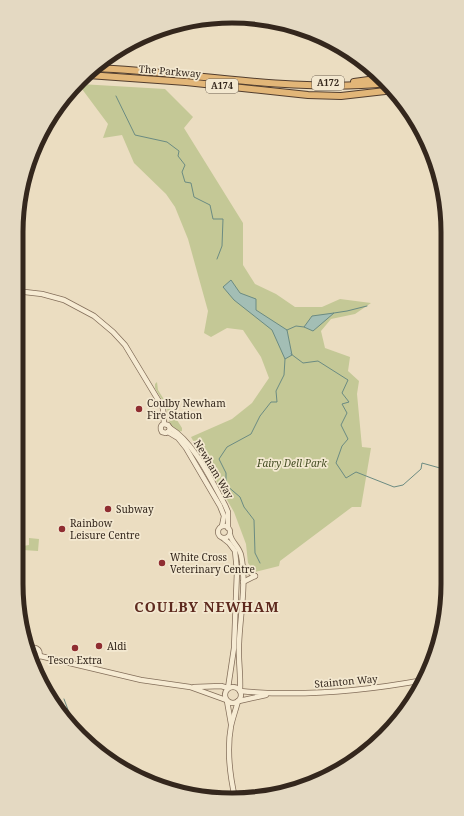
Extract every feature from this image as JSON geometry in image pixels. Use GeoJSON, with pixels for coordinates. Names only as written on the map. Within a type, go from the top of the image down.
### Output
{"type":"FeatureCollection","features":[{"type":"Feature","properties":{"kind":"highway","name":"The Parkway"},"geometry":{"type":"LineString","coordinates":[[102,68],[146,71],[294,85],[340,87],[380,84]]}},
{"type":"Feature","properties":{"kind":"highway","name":"The Parkway"},"geometry":{"type":"LineString","coordinates":[[94,75],[186,82],[290,94],[341,96],[386,91]]}},
{"type":"Feature","properties":{"kind":"highway","name":"A172"},"geometry":{"type":"LineString","coordinates":[[294,85],[346,83],[375,79]]}},
{"type":"Feature","properties":{"kind":"highway","name":"A174"},"geometry":{"type":"LineString","coordinates":[[341,96],[364,97],[390,95]]}},
{"type":"Feature","properties":{"kind":"street","name":"Newham Way"},"geometry":{"type":"LineString","coordinates":[[23,292],[42,294],[64,300],[94,316],[113,332],[125,345],[163,408],[164,424],[160,427],[161,430],[163,433],[169,430],[179,433],[190,445],[225,505],[228,512],[228,528],[230,538],[239,549],[242,566],[243,582],[239,644],[240,690]]}},
{"type":"Feature","properties":{"kind":"street","name":"Newham Way"},"geometry":{"type":"LineString","coordinates":[[164,424],[168,425],[169,430],[186,448],[220,506],[224,516],[222,526],[217,532],[220,537],[229,543],[235,551],[237,571],[234,648],[228,688]]}},
{"type":"Feature","properties":{"kind":"street"},"geometry":{"type":"LineString","coordinates":[[222,526],[228,528]]}},
{"type":"Feature","properties":{"kind":"street"},"geometry":{"type":"LineString","coordinates":[[224,539],[230,534]]}},
{"type":"Feature","properties":{"kind":"street"},"geometry":{"type":"LineString","coordinates":[[242,566],[255,576],[243,582]]}},
{"type":"Feature","properties":{"kind":"street"},"geometry":{"type":"LineString","coordinates":[[33,648],[39,650],[40,656]]}},
{"type":"Feature","properties":{"kind":"street"},"geometry":{"type":"LineString","coordinates":[[40,656],[141,680],[190,687],[236,687],[240,690],[241,696],[231,726]]}},
{"type":"Feature","properties":{"kind":"street","name":"Stainton Way"},"geometry":{"type":"LineString","coordinates":[[239,701],[269,694],[359,689],[416,681]]}},
{"type":"Feature","properties":{"kind":"street"},"geometry":{"type":"LineString","coordinates":[[190,687],[227,701],[234,703],[239,701]]}},
{"type":"Feature","properties":{"kind":"street"},"geometry":{"type":"LineString","coordinates":[[228,688],[225,692],[231,726],[231,764],[234,793]]}},
{"type":"Feature","properties":{"kind":"street","name":"Stainton Way"},"geometry":{"type":"LineString","coordinates":[[240,690],[269,694]]}},
{"type":"Feature","properties":{"kind":"green space","name":"Fairy Dell Park"},"geometry":{"type":"Polygon","coordinates":[[[84,84],[165,89],[193,117],[184,128],[243,223],[243,265],[255,284],[276,294],[295,307],[322,307],[340,299],[371,303],[355,314],[331,319],[321,331],[325,348],[350,357],[348,371],[359,381],[357,394],[362,447],[371,448],[361,507],[352,507],[280,561],[279,566],[255,572],[248,563],[246,544],[234,512],[191,437],[232,419],[252,403],[269,378],[261,357],[243,330],[227,328],[211,337],[204,333],[208,311],[188,239],[175,207],[166,194],[134,163],[122,135],[103,138],[108,124],[81,87],[84,84]]]}},
{"type":"Feature","properties":{"kind":"green space"},"geometry":{"type":"Polygon","coordinates":[[[157,382],[158,390],[182,428],[182,431],[178,432],[170,425],[167,408],[155,388],[155,384],[157,382]]]}},
{"type":"Feature","properties":{"kind":"green space"},"geometry":{"type":"Polygon","coordinates":[[[29,538],[39,539],[38,551],[23,550],[23,546],[29,545],[29,538]]]}},
{"type":"Feature","properties":{"kind":"water"},"geometry":{"type":"Polygon","coordinates":[[[231,280],[240,293],[256,299],[256,310],[287,330],[292,355],[285,359],[272,330],[234,300],[223,287],[231,280]]]}},
{"type":"Feature","properties":{"kind":"water"},"geometry":{"type":"Polygon","coordinates":[[[334,313],[313,331],[304,327],[312,316],[334,313]]]}},
{"type":"Feature","properties":{"kind":"waterway"},"geometry":{"type":"LineString","coordinates":[[116,96],[135,135],[167,142],[179,151],[178,156],[185,165],[182,172],[185,182],[191,183],[194,197],[210,205],[213,219],[223,219],[222,246],[217,259]]}},
{"type":"Feature","properties":{"kind":"waterway"},"geometry":{"type":"LineString","coordinates":[[334,313],[367,306]]}},
{"type":"Feature","properties":{"kind":"waterway"},"geometry":{"type":"LineString","coordinates":[[287,330],[296,326],[304,327]]}},
{"type":"Feature","properties":{"kind":"waterway"},"geometry":{"type":"LineString","coordinates":[[291,354],[303,363],[318,361],[348,380],[342,393],[349,402],[342,404],[347,413],[341,425],[348,439],[342,446],[336,463],[346,478],[356,472],[394,487],[403,485],[421,469],[422,463],[441,468]]}},
{"type":"Feature","properties":{"kind":"waterway"},"geometry":{"type":"LineString","coordinates":[[260,563],[255,553],[254,520],[244,507],[240,497],[226,485],[226,473],[219,459],[227,447],[251,434],[260,416],[271,402],[277,402],[276,391],[284,375],[285,359]]}},
{"type":"Feature","properties":{"kind":"waterway"},"geometry":{"type":"LineString","coordinates":[[64,699],[70,716]]}},
{"type":"Feature","properties":{"kind":"place","name":"Coulby Newham Fire Station"},"geometry":{"type":"Point","coordinates":[139,409]}},
{"type":"Feature","properties":{"kind":"place","name":"Subway"},"geometry":{"type":"Point","coordinates":[108,509]}},
{"type":"Feature","properties":{"kind":"place","name":"Rainbow Leisure Centre"},"geometry":{"type":"Point","coordinates":[62,529]}},
{"type":"Feature","properties":{"kind":"place","name":"White Cross Veterinary Centre"},"geometry":{"type":"Point","coordinates":[162,563]}},
{"type":"Feature","properties":{"kind":"place","name":"Aldi"},"geometry":{"type":"Point","coordinates":[99,646]}},
{"type":"Feature","properties":{"kind":"place","name":"Tesco Extra"},"geometry":{"type":"Point","coordinates":[75,648]}},
{"type":"Feature","properties":{"kind":"district","name":"COULBY NEWHAM"},"geometry":{"type":"Point","coordinates":[207,607]}}]}
